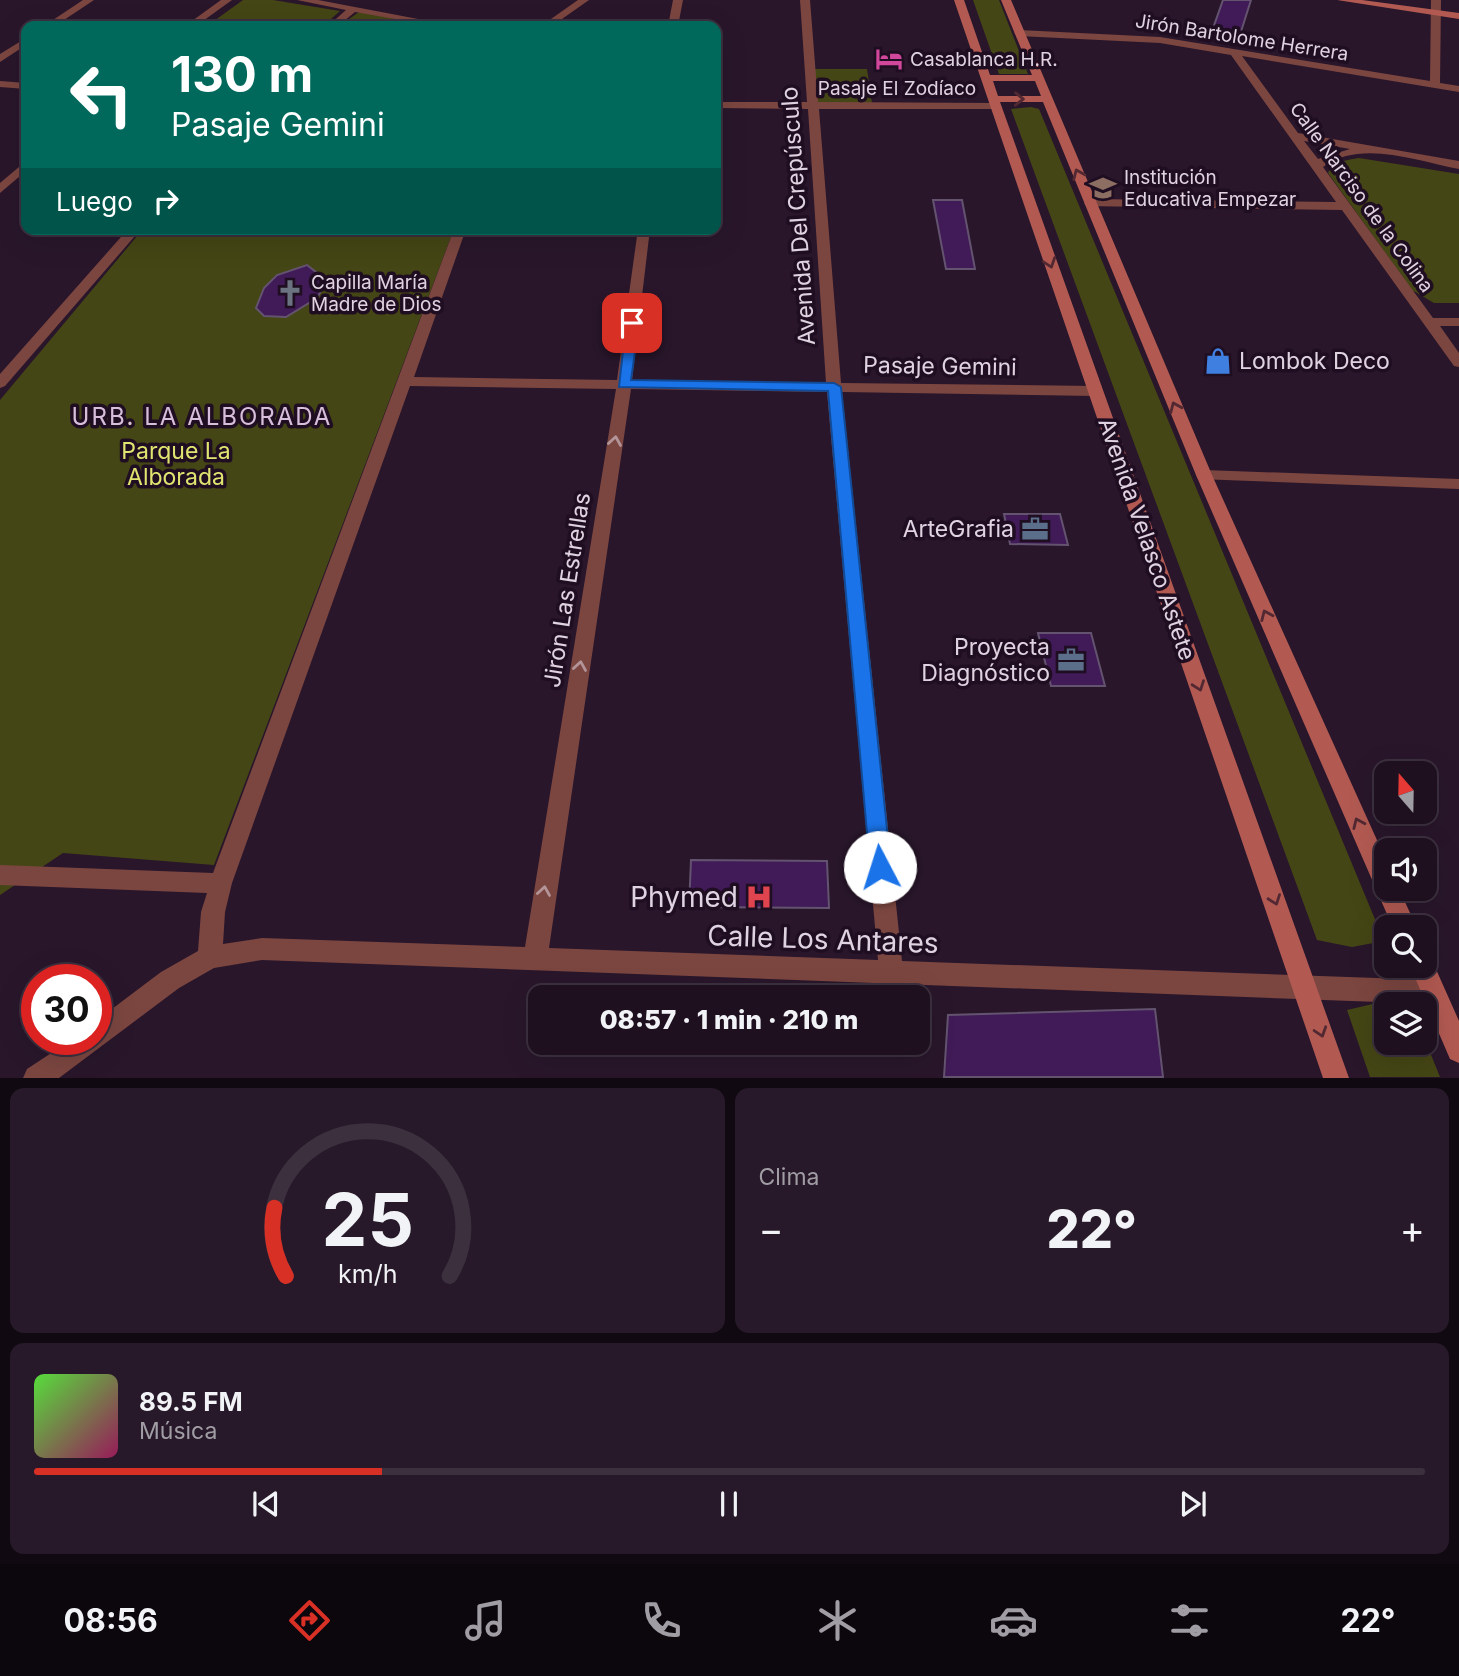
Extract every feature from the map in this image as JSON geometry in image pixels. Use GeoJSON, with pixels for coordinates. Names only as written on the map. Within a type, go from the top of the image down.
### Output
{"type":"FeatureCollection","features":[{"type":"Feature","properties":{"kind":"main road","name":"Avenida Velasco Astete"},"geometry":{"type":"LineString","coordinates":[[959,0],[1336,1077]]}},
{"type":"Feature","properties":{"kind":"main road"},"geometry":{"type":"LineString","coordinates":[[1006,0],[1204,475],[1374,858]]}},
{"type":"Feature","properties":{"kind":"main road"},"geometry":{"type":"LineString","coordinates":[[1342,0],[1459,5]]}},
{"type":"Feature","properties":{"kind":"main road"},"geometry":{"type":"LineString","coordinates":[[1419,0],[1459,16]]}},
{"type":"Feature","properties":{"kind":"main road"},"geometry":{"type":"LineString","coordinates":[[985,78],[1037,78]]}},
{"type":"Feature","properties":{"kind":"main road"},"geometry":{"type":"LineString","coordinates":[[994,102],[1046,99]]}},
{"type":"Feature","properties":{"kind":"main road"},"geometry":{"type":"LineString","coordinates":[[1427,978],[1433,992]]}},
{"type":"Feature","properties":{"kind":"main road"},"geometry":{"type":"LineString","coordinates":[[1437,1001],[1459,1051]]}},
{"type":"Feature","properties":{"kind":"street"},"geometry":{"type":"LineString","coordinates":[[57,21],[89,0]]}},
{"type":"Feature","properties":{"kind":"street"},"geometry":{"type":"LineString","coordinates":[[197,21],[228,0]]}},
{"type":"Feature","properties":{"kind":"street"},"geometry":{"type":"LineString","coordinates":[[302,0],[421,21]]}},
{"type":"Feature","properties":{"kind":"street"},"geometry":{"type":"LineString","coordinates":[[553,21],[584,0]]}},
{"type":"Feature","properties":{"kind":"street"},"geometry":{"type":"LineString","coordinates":[[674,21],[678,0]]}},
{"type":"Feature","properties":{"kind":"street","name":"Avenida Del Crepúsculo"},"geometry":{"type":"LineString","coordinates":[[805,0],[834,387],[891,972]]}},
{"type":"Feature","properties":{"kind":"street"},"geometry":{"type":"LineString","coordinates":[[1435,85],[1436,5]]}},
{"type":"Feature","properties":{"kind":"street"},"geometry":{"type":"LineString","coordinates":[[339,21],[353,9]]}},
{"type":"Feature","properties":{"kind":"street","name":"Jirón Bartolome Herrera"},"geometry":{"type":"LineString","coordinates":[[1019,33],[1160,40],[1459,89]]}},
{"type":"Feature","properties":{"kind":"street"},"geometry":{"type":"LineString","coordinates":[[0,59],[21,44]]}},
{"type":"Feature","properties":{"kind":"street","name":"Calle Narciso de la Colina"},"geometry":{"type":"LineString","coordinates":[[1234,52],[1459,363]]}},
{"type":"Feature","properties":{"kind":"street"},"geometry":{"type":"LineString","coordinates":[[0,84],[21,86]]}},
{"type":"Feature","properties":{"kind":"street","name":"Pasaje El Zodíaco"},"geometry":{"type":"LineString","coordinates":[[721,105],[994,102]]}},
{"type":"Feature","properties":{"kind":"street"},"geometry":{"type":"LineString","coordinates":[[1295,136],[1459,165]]}},
{"type":"Feature","properties":{"kind":"street"},"geometry":{"type":"LineString","coordinates":[[1315,167],[1326,158],[1369,149]]}},
{"type":"Feature","properties":{"kind":"street"},"geometry":{"type":"LineString","coordinates":[[0,189],[21,170]]}},
{"type":"Feature","properties":{"kind":"street"},"geometry":{"type":"LineString","coordinates":[[1090,203],[1344,206]]}},
{"type":"Feature","properties":{"kind":"street"},"geometry":{"type":"LineString","coordinates":[[2,380],[130,235]]}},
{"type":"Feature","properties":{"kind":"street"},"geometry":{"type":"LineString","coordinates":[[112,1024],[170,980],[211,957],[213,912],[221,883],[458,235]]}},
{"type":"Feature","properties":{"kind":"street","name":"Jirón Las Estrellas"},"geometry":{"type":"LineString","coordinates":[[535,959],[624,384],[643,235]]}},
{"type":"Feature","properties":{"kind":"street"},"geometry":{"type":"LineString","coordinates":[[1428,322],[1459,322]]}},
{"type":"Feature","properties":{"kind":"street","name":"Pasaje Gemini"},"geometry":{"type":"LineString","coordinates":[[405,381],[1095,391]]}},
{"type":"Feature","properties":{"kind":"street"},"geometry":{"type":"LineString","coordinates":[[1204,475],[1459,484]]}},
{"type":"Feature","properties":{"kind":"street"},"geometry":{"type":"LineString","coordinates":[[0,875],[221,883]]}},
{"type":"Feature","properties":{"kind":"street","name":"Calle Los Antares"},"geometry":{"type":"LineString","coordinates":[[211,957],[262,949],[1433,992]]}},
{"type":"Feature","properties":{"kind":"street"},"geometry":{"type":"LineString","coordinates":[[50,1074],[73,1055]]}},
{"type":"Feature","properties":{"kind":"green space"},"geometry":{"type":"Polygon","coordinates":[[[243,0],[273,0],[340,11],[329,21],[214,21],[243,0]]]}},
{"type":"Feature","properties":{"kind":"green space"},"geometry":{"type":"Polygon","coordinates":[[[973,0],[999,0],[1028,74],[999,74],[973,0]]]}},
{"type":"Feature","properties":{"kind":"green space"},"geometry":{"type":"Polygon","coordinates":[[[359,12],[410,21],[346,21],[359,12]]]}},
{"type":"Feature","properties":{"kind":"green space"},"geometry":{"type":"Polygon","coordinates":[[[814,69],[867,69],[872,103],[816,103],[814,69]]]}},
{"type":"Feature","properties":{"kind":"green space"},"geometry":{"type":"Polygon","coordinates":[[[1011,109],[1039,109],[1374,917],[1374,943],[1352,947],[1317,940],[1011,109]]]}},
{"type":"Feature","properties":{"kind":"green space"},"geometry":{"type":"Polygon","coordinates":[[[1359,158],[1459,174],[1459,303],[1434,303],[1412,290],[1328,173],[1337,164],[1359,158]]]}},
{"type":"Feature","properties":{"kind":"green space","name":"Parque La Alborada"},"geometry":{"type":"Polygon","coordinates":[[[138,235],[452,235],[214,865],[63,853],[0,895],[0,400],[138,235]]]}},
{"type":"Feature","properties":{"kind":"green space"},"geometry":{"type":"Polygon","coordinates":[[[1374,1004],[1374,1055],[1431,1055],[1440,1077],[1370,1077],[1347,1010],[1374,1004]]]}},
{"type":"Feature","properties":{"kind":"building"},"geometry":{"type":"Polygon","coordinates":[[[1223,0],[1251,0],[1239,38],[1211,34],[1223,0]]]}},
{"type":"Feature","properties":{"kind":"building"},"geometry":{"type":"Polygon","coordinates":[[[933,200],[962,200],[975,269],[946,269],[933,200]]]}},
{"type":"Feature","properties":{"kind":"building","name":"Capilla María Madre de Dios"},"geometry":{"type":"Polygon","coordinates":[[[307,265],[321,276],[322,289],[317,298],[286,317],[264,316],[256,308],[264,288],[277,275],[307,265]]]}},
{"type":"Feature","properties":{"kind":"building","name":"ArteGrafia"},"geometry":{"type":"Polygon","coordinates":[[[1004,514],[1060,514],[1068,545],[1010,544],[1004,514]]]}},
{"type":"Feature","properties":{"kind":"building","name":"Proyecta Diagnóstico"},"geometry":{"type":"Polygon","coordinates":[[[1038,633],[1091,633],[1105,686],[1051,686],[1038,633]]]}},
{"type":"Feature","properties":{"kind":"building"},"geometry":{"type":"Polygon","coordinates":[[[691,860],[827,861],[829,908],[689,907],[691,860]]]}},
{"type":"Feature","properties":{"kind":"building"},"geometry":{"type":"Polygon","coordinates":[[[1155,1009],[1163,1077],[944,1077],[948,1015],[1155,1009]]]}},
{"type":"Feature","properties":{"kind":"place","name":"Casablanca H.R."},"geometry":{"type":"Point","coordinates":[889,59]}},
{"type":"Feature","properties":{"kind":"place","name":"Institución Educativa Empezar"},"geometry":{"type":"Point","coordinates":[1103,188]}},
{"type":"Feature","properties":{"kind":"place","name":"Capilla María Madre de Dios"},"geometry":{"type":"Point","coordinates":[290,293]}},
{"type":"Feature","properties":{"kind":"place","name":"Lombok Deco"},"geometry":{"type":"Point","coordinates":[1218,361]}},
{"type":"Feature","properties":{"kind":"place","name":"ArteGrafia"},"geometry":{"type":"Point","coordinates":[1035,529]}},
{"type":"Feature","properties":{"kind":"place","name":"Proyecta Diagnóstico"},"geometry":{"type":"Point","coordinates":[1071,660]}},
{"type":"Feature","properties":{"kind":"place","name":"Phymed"},"geometry":{"type":"Point","coordinates":[759,897]}},
{"type":"Feature","properties":{"kind":"district","name":"URB. LA ALBORADA"},"geometry":{"type":"Point","coordinates":[202,417]}},
{"type":"Feature","properties":{"kind":"route"},"geometry":{"type":"LineString","coordinates":[[632,323],[624,384],[834,387],[880,867]]}}]}
